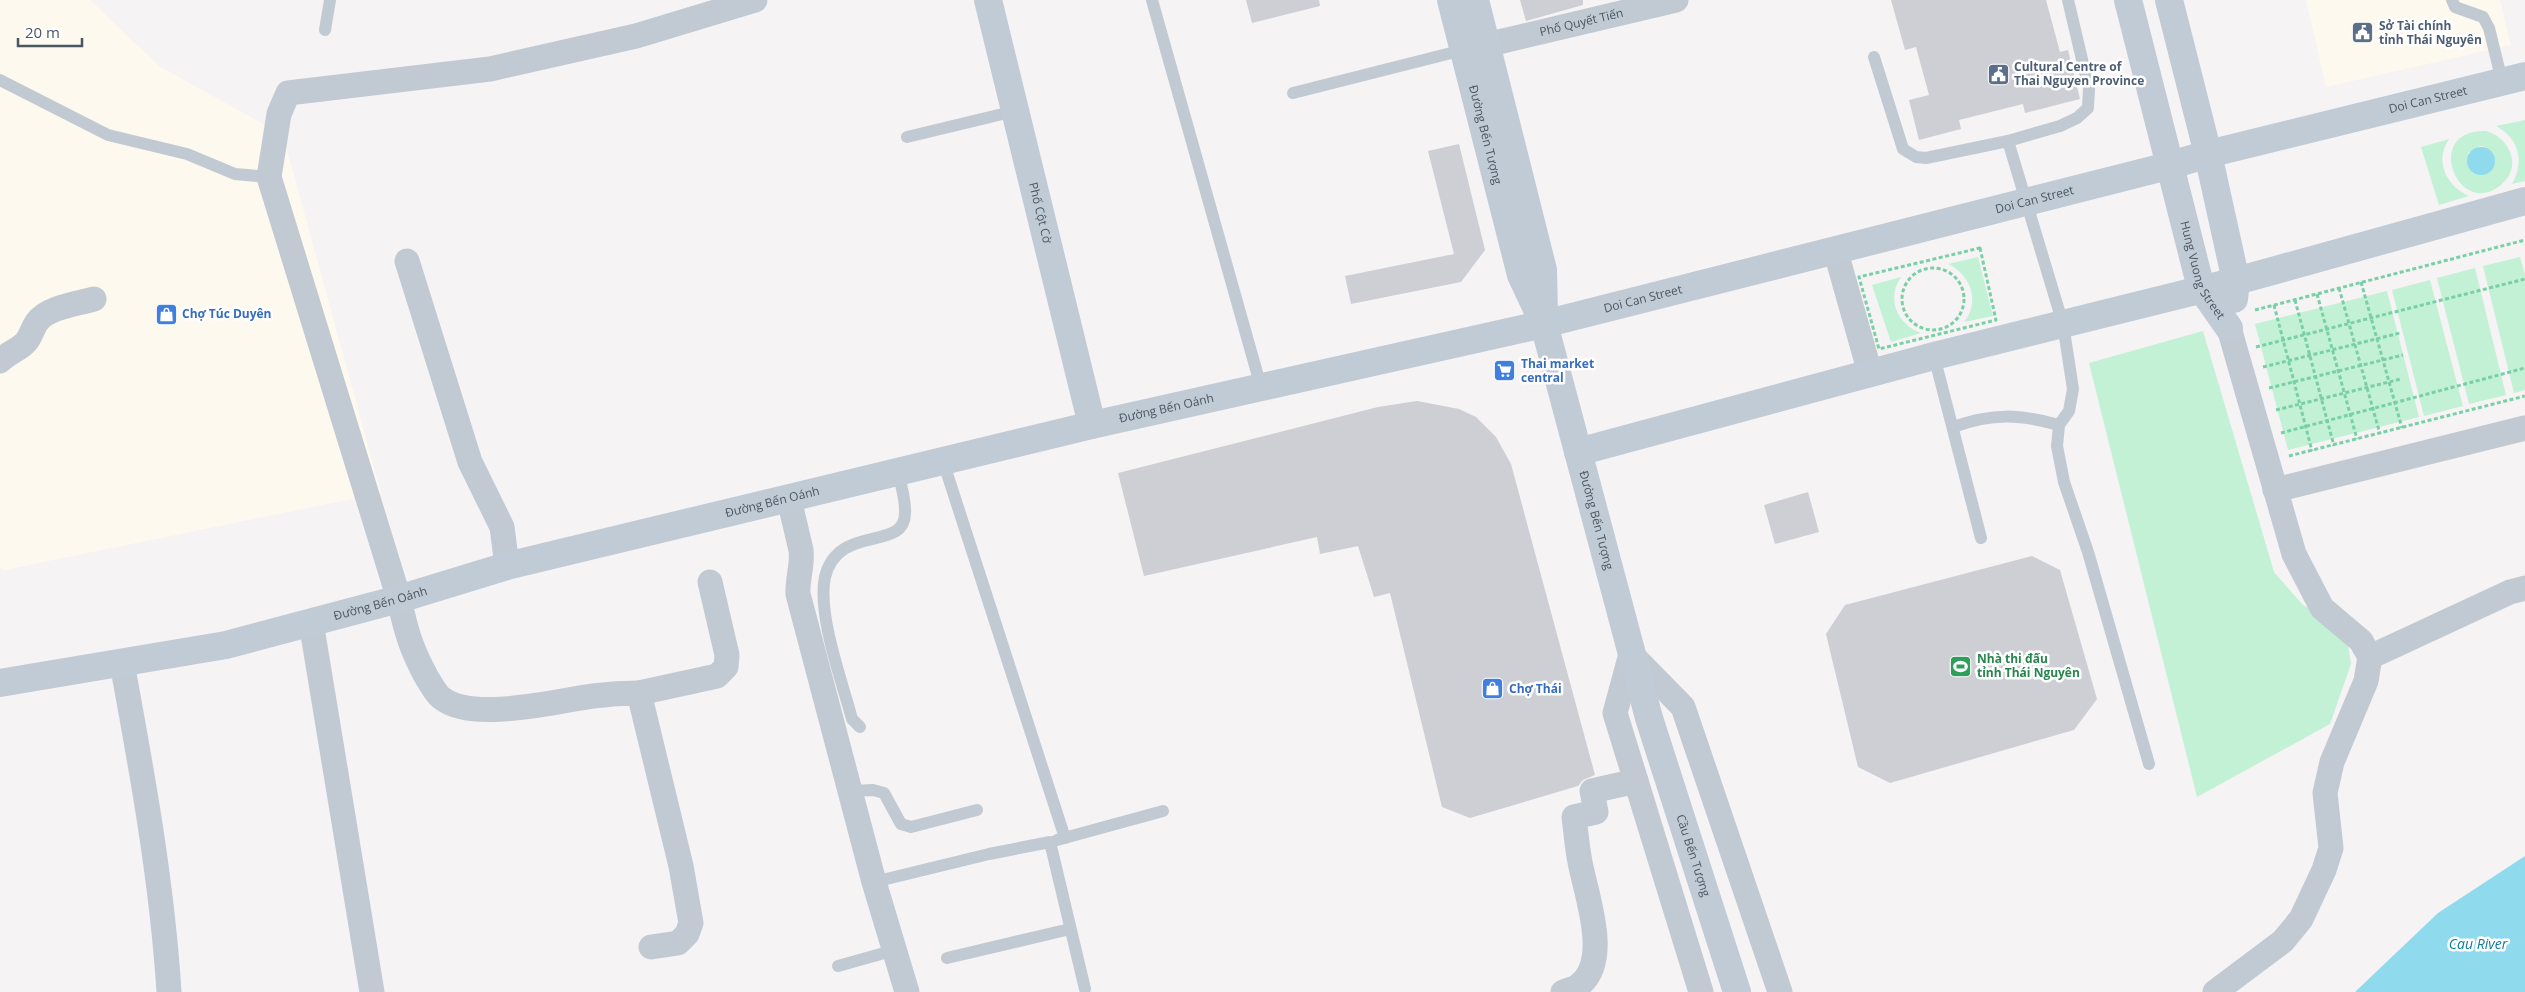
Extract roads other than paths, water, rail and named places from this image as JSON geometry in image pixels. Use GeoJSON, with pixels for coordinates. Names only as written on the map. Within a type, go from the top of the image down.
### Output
{"type":"FeatureCollection","features":[{"type":"Feature","properties":{"kind":"main road","name":"Phố Cột Cờ"},"geometry":{"type":"LineString","coordinates":[[988,0],[1092,425]]}},
{"type":"Feature","properties":{"kind":"main road","name":"Đường Bến Tượng"},"geometry":{"type":"LineString","coordinates":[[1452,0],[1475,47]]}},
{"type":"Feature","properties":{"kind":"main road","name":"Đường Bến Tượng"},"geometry":{"type":"LineString","coordinates":[[1475,0],[1475,47],[1521,275],[1544,324],[1649,718]]}},
{"type":"Feature","properties":{"kind":"main road","name":"Hung Vuong Street"},"geometry":{"type":"LineString","coordinates":[[2128,0],[2168,166],[2201,288],[2243,328]]}},
{"type":"Feature","properties":{"kind":"main road","name":"Hung Vuong Street"},"geometry":{"type":"LineString","coordinates":[[2169,0],[2208,154],[2236,281],[2243,328]]}},
{"type":"Feature","properties":{"kind":"main road","name":"Doi Can Street"},"geometry":{"type":"LineString","coordinates":[[1544,324],[2168,166],[2208,154],[2514,78]]}},
{"type":"Feature","properties":{"kind":"main road"},"geometry":{"type":"LineString","coordinates":[[1578,452],[1934,356],[2201,288],[2236,281],[2525,201]]}},
{"type":"Feature","properties":{"kind":"main road","name":"Đường Bến Oánh"},"geometry":{"type":"LineString","coordinates":[[0,683],[226,645],[399,599],[506,566],[1092,425],[1544,324]]}},
{"type":"Feature","properties":{"kind":"main road","name":"Cầu Bến Tượng"},"geometry":{"type":"LineString","coordinates":[[1649,718],[1737,992]]}},
{"type":"Feature","properties":{"kind":"street"},"geometry":{"type":"LineString","coordinates":[[710,582],[727,655],[726,667],[717,676],[639,693],[594,696],[506,709],[473,709],[451,704],[441,698],[413,653],[399,599],[269,177],[279,114],[288,93],[490,69],[636,36],[755,0]]}},
{"type":"Feature","properties":{"kind":"street","name":"Phố Quyết Tiến"},"geometry":{"type":"LineString","coordinates":[[1475,47],[1676,0]]}},
{"type":"Feature","properties":{"kind":"street"},"geometry":{"type":"LineString","coordinates":[[1835,249],[1870,373]]}},
{"type":"Feature","properties":{"kind":"street"},"geometry":{"type":"LineString","coordinates":[[407,261],[470,462],[502,527],[506,566]]}},
{"type":"Feature","properties":{"kind":"street"},"geometry":{"type":"LineString","coordinates":[[0,361],[9,352],[27,341],[37,322],[46,313],[94,299]]}},
{"type":"Feature","properties":{"kind":"street"},"geometry":{"type":"LineString","coordinates":[[2215,992],[2284,941],[2301,919],[2331,848],[2325,793],[2332,762],[2366,681],[2370,657],[2361,641],[2322,608],[2294,554],[2275,490],[2243,328]]}},
{"type":"Feature","properties":{"kind":"street"},"geometry":{"type":"LineString","coordinates":[[2275,490],[2525,428]]}},
{"type":"Feature","properties":{"kind":"street"},"geometry":{"type":"LineString","coordinates":[[789,499],[802,550],[797,581],[798,594],[874,882],[907,992]]}},
{"type":"Feature","properties":{"kind":"street"},"geometry":{"type":"LineString","coordinates":[[2370,657],[2510,592],[2525,588]]}},
{"type":"Feature","properties":{"kind":"street"},"geometry":{"type":"LineString","coordinates":[[312,622],[372,992]]}},
{"type":"Feature","properties":{"kind":"street"},"geometry":{"type":"LineString","coordinates":[[1701,992],[1614,713],[1632,654],[1683,707],[1780,992]]}},
{"type":"Feature","properties":{"kind":"street"},"geometry":{"type":"LineString","coordinates":[[122,663],[145,784],[165,932],[169,992]]}},
{"type":"Feature","properties":{"kind":"street"},"geometry":{"type":"LineString","coordinates":[[0,678],[0,683]]}},
{"type":"Feature","properties":{"kind":"street"},"geometry":{"type":"LineString","coordinates":[[639,693],[681,866],[691,923],[687,934],[678,943],[651,947]]}},
{"type":"Feature","properties":{"kind":"street"},"geometry":{"type":"LineString","coordinates":[[1564,992],[1578,986],[1590,970],[1595,951],[1593,916],[1580,862],[1574,817],[1596,812],[1592,791],[1636,781]]}},
{"type":"Feature","properties":{"kind":"lane"},"geometry":{"type":"LineString","coordinates":[[326,30],[330,0]]}},
{"type":"Feature","properties":{"kind":"lane"},"geometry":{"type":"LineString","coordinates":[[1152,0],[1260,388]]}},
{"type":"Feature","properties":{"kind":"lane"},"geometry":{"type":"LineString","coordinates":[[1874,57],[1903,149],[1916,157],[1926,158],[2008,141],[2060,126],[2077,118],[2088,108],[2089,89],[2068,0]]}},
{"type":"Feature","properties":{"kind":"lane"},"geometry":{"type":"LineString","coordinates":[[2452,0],[2455,7],[2484,17],[2514,78]]}},
{"type":"Feature","properties":{"kind":"lane"},"geometry":{"type":"LineString","coordinates":[[1292,93],[1475,47]]}},
{"type":"Feature","properties":{"kind":"lane"},"geometry":{"type":"LineString","coordinates":[[0,80],[108,135],[187,154],[235,174],[269,177]]}},
{"type":"Feature","properties":{"kind":"lane"},"geometry":{"type":"LineString","coordinates":[[907,137],[1015,111]]}},
{"type":"Feature","properties":{"kind":"lane"},"geometry":{"type":"LineString","coordinates":[[2008,141],[2062,324],[2073,389],[2069,411],[2059,425],[2056,446],[2064,482],[2088,552],[2149,764]]}},
{"type":"Feature","properties":{"kind":"lane"},"geometry":{"type":"LineString","coordinates":[[1934,356],[1981,538]]}},
{"type":"Feature","properties":{"kind":"lane"},"geometry":{"type":"LineString","coordinates":[[1953,427],[1976,419],[2004,415],[2032,418],[2059,425]]}},
{"type":"Feature","properties":{"kind":"lane"},"geometry":{"type":"LineString","coordinates":[[943,461],[1065,838]]}},
{"type":"Feature","properties":{"kind":"lane"},"geometry":{"type":"LineString","coordinates":[[860,727],[852,719],[825,618],[823,596],[826,576],[833,558],[843,548],[890,535],[901,528],[905,515],[898,472]]}},
{"type":"Feature","properties":{"kind":"lane"},"geometry":{"type":"LineString","coordinates":[[851,792],[873,790],[884,793],[901,824],[911,827],[977,810]]}},
{"type":"Feature","properties":{"kind":"lane"},"geometry":{"type":"LineString","coordinates":[[874,882],[989,854],[1050,842],[1163,811]]}},
{"type":"Feature","properties":{"kind":"lane"},"geometry":{"type":"LineString","coordinates":[[1050,842],[1085,989]]}},
{"type":"Feature","properties":{"kind":"lane"},"geometry":{"type":"LineString","coordinates":[[947,958],[1070,929]]}},
{"type":"Feature","properties":{"kind":"lane"},"geometry":{"type":"LineString","coordinates":[[838,966],[895,950]]}},
{"type":"Feature","properties":{"kind":"water"},"geometry":{"type":"Polygon","coordinates":[[[2481,147],[2491,151],[2495,161],[2491,171],[2481,175],[2471,171],[2467,161],[2471,151],[2481,147]]]}},
{"type":"Feature","properties":{"kind":"water","name":"Cau River"},"geometry":{"type":"Polygon","coordinates":[[[2525,856],[2525,992],[2355,992],[2438,913],[2525,856]]]}},
{"type":"Feature","properties":{"kind":"place","name":"Sở Tài chính tỉnh Thái Nguyên"},"geometry":{"type":"Point","coordinates":[2363,33]}},
{"type":"Feature","properties":{"kind":"place","name":"Cultural Centre of Thai Nguyen Province"},"geometry":{"type":"Point","coordinates":[1998,74]}},
{"type":"Feature","properties":{"kind":"place","name":"Chợ Túc Duyên"},"geometry":{"type":"Point","coordinates":[166,314]}},
{"type":"Feature","properties":{"kind":"place","name":"Thai market central"},"geometry":{"type":"Point","coordinates":[1505,371]}},
{"type":"Feature","properties":{"kind":"place","name":"Nhà thi đấu tỉnh Thái Nguyên"},"geometry":{"type":"Point","coordinates":[1961,666]}},
{"type":"Feature","properties":{"kind":"place","name":"Chợ Thái"},"geometry":{"type":"Point","coordinates":[1493,689]}}]}
